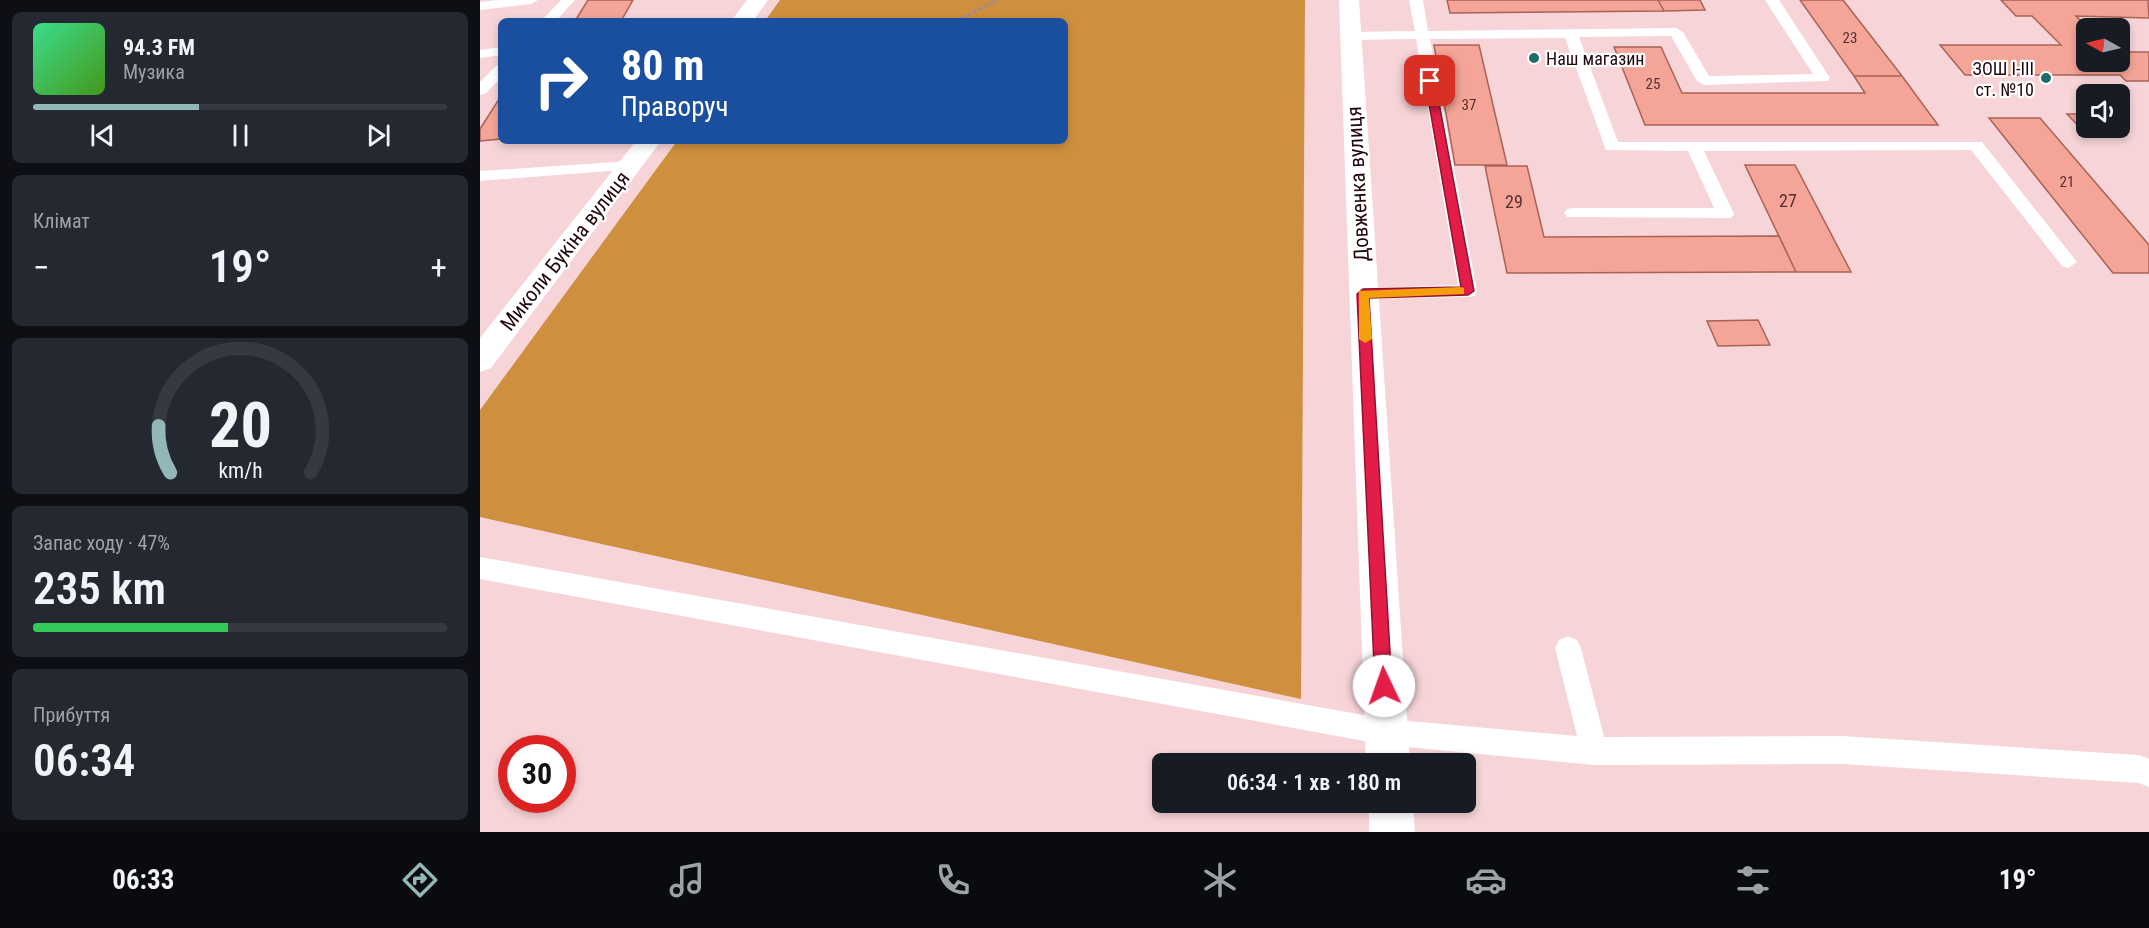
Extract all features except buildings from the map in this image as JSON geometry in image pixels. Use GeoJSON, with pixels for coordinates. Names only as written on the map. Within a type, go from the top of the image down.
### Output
{"type":"FeatureCollection","features":[{"type":"Feature","properties":{"kind":"street"},"geometry":{"type":"LineString","coordinates":[[744,18],[758,0]]}},
{"type":"Feature","properties":{"kind":"street","name":"Довженка вулиця"},"geometry":{"type":"LineString","coordinates":[[1349,0],[1387,753]]}},
{"type":"Feature","properties":{"kind":"street","name":"Миколи Букіна вулиця"},"geometry":{"type":"LineString","coordinates":[[480,360],[647,144]]}},
{"type":"Feature","properties":{"kind":"street"},"geometry":{"type":"LineString","coordinates":[[1391,813],[1392,832]]}},
{"type":"Feature","properties":{"kind":"lane"},"geometry":{"type":"LineString","coordinates":[[480,6],[531,0]]}},
{"type":"Feature","properties":{"kind":"lane"},"geometry":{"type":"LineString","coordinates":[[551,18],[568,0]]}},
{"type":"Feature","properties":{"kind":"lane"},"geometry":{"type":"LineString","coordinates":[[1363,294],[1468,291],[1416,0]]}},
{"type":"Feature","properties":{"kind":"lane"},"geometry":{"type":"LineString","coordinates":[[1351,36],[1676,32],[1704,81],[1823,78],[1772,0]]}},
{"type":"Feature","properties":{"kind":"lane"},"geometry":{"type":"LineString","coordinates":[[1570,33],[1612,147],[1976,145],[2068,262]]}},
{"type":"Feature","properties":{"kind":"lane"},"geometry":{"type":"LineString","coordinates":[[480,54],[498,51]]}},
{"type":"Feature","properties":{"kind":"lane"},"geometry":{"type":"LineString","coordinates":[[480,91],[498,72]]}},
{"type":"Feature","properties":{"kind":"lane"},"geometry":{"type":"LineString","coordinates":[[1573,213],[1725,214],[1694,146]]}},
{"type":"Feature","properties":{"kind":"lane"},"geometry":{"type":"LineString","coordinates":[[480,176],[630,166]]}},
{"type":"Feature","properties":{"kind":"lane"},"geometry":{"type":"LineString","coordinates":[[480,567],[1386,732],[1594,751],[1842,750],[2139,769],[2149,773]]}},
{"type":"Feature","properties":{"kind":"lane"},"geometry":{"type":"LineString","coordinates":[[1568,648],[1594,751]]}},
{"type":"Feature","properties":{"kind":"path"},"geometry":{"type":"LineString","coordinates":[[961,18],[998,0]]}},
{"type":"Feature","properties":{"kind":"shaded area"},"geometry":{"type":"Polygon","coordinates":[[[780,0],[1305,0],[1301,699],[480,517],[480,410],[675,144],[1068,144],[1068,18],[767,18],[780,0]]]}},
{"type":"Feature","properties":{"kind":"slow traffic"},"geometry":{"type":"LineString","coordinates":[[1365,339],[1363,294],[1460,291]]}},
{"type":"Feature","properties":{"kind":"place","name":"Наш магазин"},"geometry":{"type":"Point","coordinates":[1534,58]}},
{"type":"Feature","properties":{"kind":"place","name":"ЗОШ І-ІІІ ст. №10"},"geometry":{"type":"Point","coordinates":[2046,78]}},
{"type":"Feature","properties":{"kind":"route"},"geometry":{"type":"LineString","coordinates":[[1384,686],[1363,294],[1468,291],[1430,81]]}}]}
